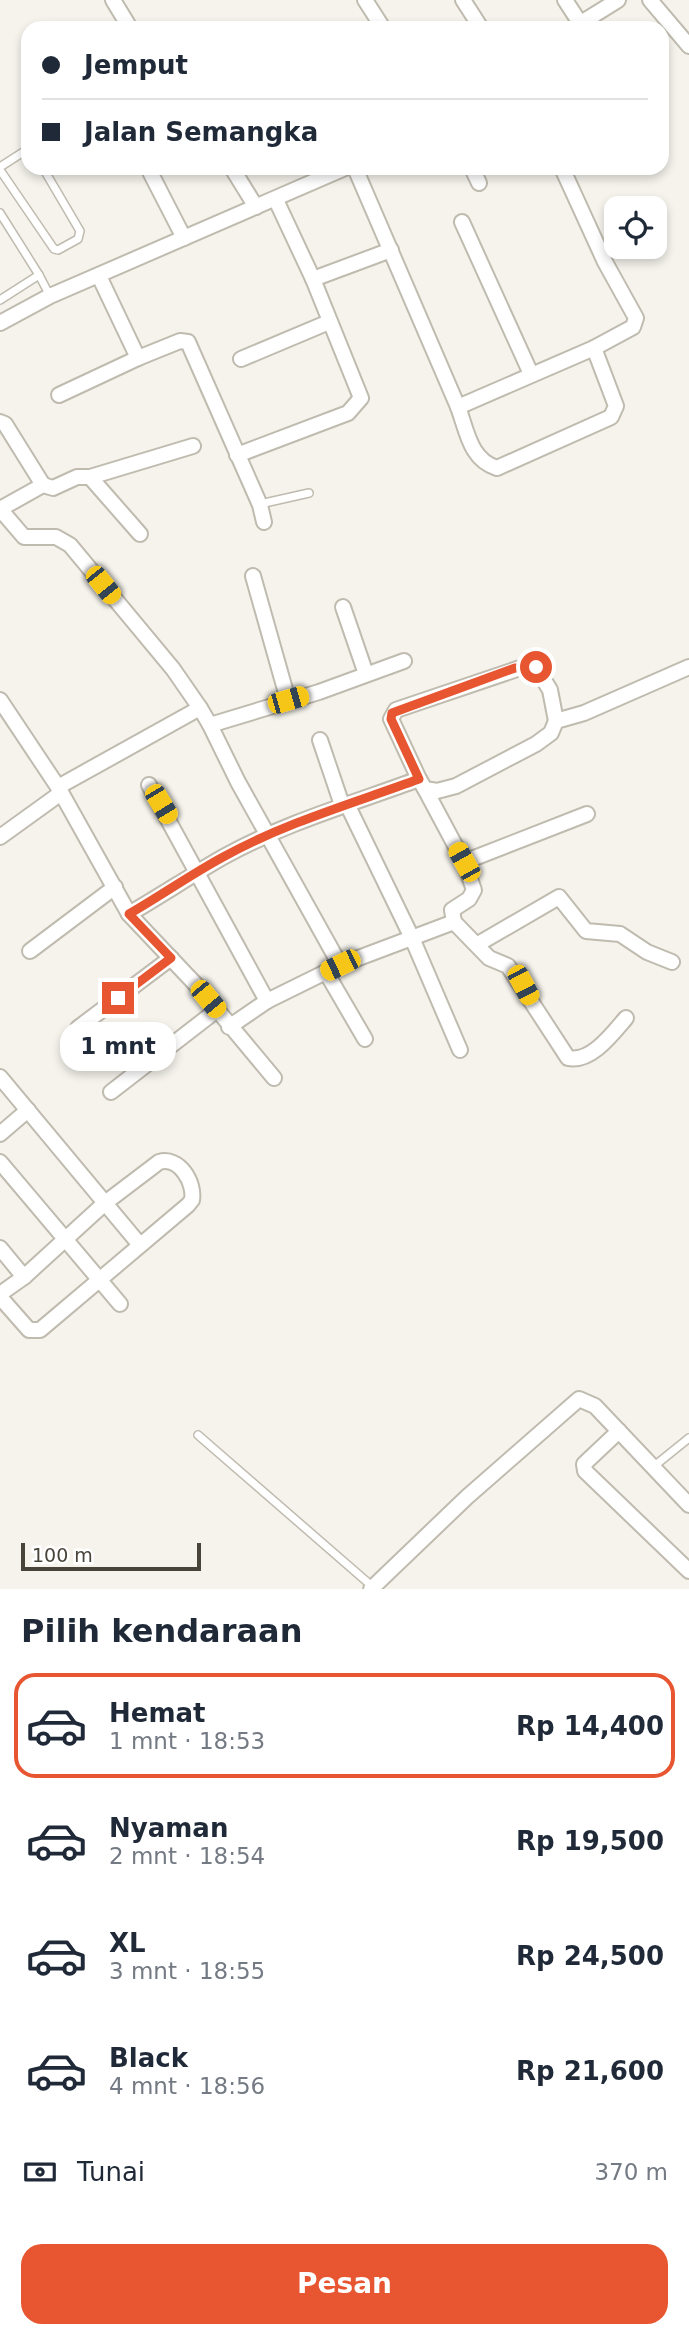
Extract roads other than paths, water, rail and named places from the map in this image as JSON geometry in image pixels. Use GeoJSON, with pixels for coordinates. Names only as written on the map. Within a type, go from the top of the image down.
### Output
{"type":"FeatureCollection","features":[{"type":"Feature","properties":{"kind":"street"},"geometry":{"type":"LineString","coordinates":[[113,0],[126,21]]}},
{"type":"Feature","properties":{"kind":"street"},"geometry":{"type":"LineString","coordinates":[[365,0],[378,21]]}},
{"type":"Feature","properties":{"kind":"street"},"geometry":{"type":"LineString","coordinates":[[463,0],[476,21]]}},
{"type":"Feature","properties":{"kind":"street"},"geometry":{"type":"LineString","coordinates":[[565,0],[575,21]]}},
{"type":"Feature","properties":{"kind":"street"},"geometry":{"type":"LineString","coordinates":[[584,21],[618,0]]}},
{"type":"Feature","properties":{"kind":"street"},"geometry":{"type":"LineString","coordinates":[[650,0],[667,21]]}},
{"type":"Feature","properties":{"kind":"street"},"geometry":{"type":"LineString","coordinates":[[661,0],[689,35]]}},
{"type":"Feature","properties":{"kind":"street"},"geometry":{"type":"LineString","coordinates":[[669,23],[689,47]]}},
{"type":"Feature","properties":{"kind":"street"},"geometry":{"type":"LineString","coordinates":[[152,175],[184,238]]}},
{"type":"Feature","properties":{"kind":"street"},"geometry":{"type":"LineString","coordinates":[[236,175],[256,207]]}},
{"type":"Feature","properties":{"kind":"street"},"geometry":{"type":"LineString","coordinates":[[0,323],[50,296],[330,175]]}},
{"type":"Feature","properties":{"kind":"street"},"geometry":{"type":"LineString","coordinates":[[358,175],[458,407],[476,456],[483,464],[497,468],[611,417],[616,406],[594,348]]}},
{"type":"Feature","properties":{"kind":"street"},"geometry":{"type":"LineString","coordinates":[[475,175],[479,183]]}},
{"type":"Feature","properties":{"kind":"street"},"geometry":{"type":"LineString","coordinates":[[458,407],[594,348],[633,327],[636,318],[605,262],[565,175]]}},
{"type":"Feature","properties":{"kind":"street"},"geometry":{"type":"LineString","coordinates":[[237,455],[348,413],[359,403],[360,391],[313,279],[275,200]]}},
{"type":"Feature","properties":{"kind":"street"},"geometry":{"type":"LineString","coordinates":[[462,222],[531,374]]}},
{"type":"Feature","properties":{"kind":"street"},"geometry":{"type":"LineString","coordinates":[[313,279],[391,250]]}},
{"type":"Feature","properties":{"kind":"street"},"geometry":{"type":"LineString","coordinates":[[99,276],[138,358]]}},
{"type":"Feature","properties":{"kind":"street"},"geometry":{"type":"LineString","coordinates":[[241,359],[329,322]]}},
{"type":"Feature","properties":{"kind":"street"},"geometry":{"type":"LineString","coordinates":[[59,395],[138,358],[180,341],[188,342],[260,505],[264,522]]}},
{"type":"Feature","properties":{"kind":"street"},"geometry":{"type":"LineString","coordinates":[[0,422],[5,424],[43,485],[52,488],[77,477],[90,477],[193,446]]}},
{"type":"Feature","properties":{"kind":"street"},"geometry":{"type":"LineString","coordinates":[[90,477],[140,534]]}},
{"type":"Feature","properties":{"kind":"street"},"geometry":{"type":"LineString","coordinates":[[43,485],[0,509],[24,537],[56,537],[70,545],[173,669],[200,708],[269,835],[365,1039]]}},
{"type":"Feature","properties":{"kind":"street"},"geometry":{"type":"LineString","coordinates":[[253,576],[288,700]]}},
{"type":"Feature","properties":{"kind":"street"},"geometry":{"type":"LineString","coordinates":[[343,607],[366,674]]}},
{"type":"Feature","properties":{"kind":"street"},"geometry":{"type":"LineString","coordinates":[[210,725],[404,661]]}},
{"type":"Feature","properties":{"kind":"street"},"geometry":{"type":"LineString","coordinates":[[129,914],[198,872],[269,835],[344,804],[422,784],[437,791],[456,786],[536,744],[551,733],[556,721],[543,674],[536,667],[526,666],[396,710],[391,719],[422,784],[464,862],[474,890],[469,899],[452,909],[454,922],[489,958],[508,966],[568,1058],[581,1058],[590,1052],[608,1039],[626,1018]]}},
{"type":"Feature","properties":{"kind":"street"},"geometry":{"type":"LineString","coordinates":[[556,721],[595,708],[689,667]]}},
{"type":"Feature","properties":{"kind":"street"},"geometry":{"type":"LineString","coordinates":[[0,701],[5,719],[59,790],[129,914],[217,1010],[274,1079]]}},
{"type":"Feature","properties":{"kind":"street"},"geometry":{"type":"LineString","coordinates":[[0,837],[59,790],[200,708]]}},
{"type":"Feature","properties":{"kind":"street"},"geometry":{"type":"LineString","coordinates":[[320,740],[344,804],[412,938],[460,1050]]}},
{"type":"Feature","properties":{"kind":"street"},"geometry":{"type":"LineString","coordinates":[[149,785],[267,1001]]}},
{"type":"Feature","properties":{"kind":"street"},"geometry":{"type":"LineString","coordinates":[[464,862],[587,814]]}},
{"type":"Feature","properties":{"kind":"street"},"geometry":{"type":"LineString","coordinates":[[30,951],[115,887]]}},
{"type":"Feature","properties":{"kind":"street"},"geometry":{"type":"LineString","coordinates":[[478,944],[559,897],[586,931],[620,934],[647,952],[672,962]]}},
{"type":"Feature","properties":{"kind":"street"},"geometry":{"type":"LineString","coordinates":[[229,1027],[267,1001],[333,969],[454,922]]}},
{"type":"Feature","properties":{"kind":"street"},"geometry":{"type":"LineString","coordinates":[[78,1028],[171,958]]}},
{"type":"Feature","properties":{"kind":"street"},"geometry":{"type":"LineString","coordinates":[[111,1091],[217,1010]]}},
{"type":"Feature","properties":{"kind":"street"},"geometry":{"type":"LineString","coordinates":[[0,1077],[140,1245]]}},
{"type":"Feature","properties":{"kind":"street"},"geometry":{"type":"LineString","coordinates":[[0,1134],[28,1110]]}},
{"type":"Feature","properties":{"kind":"street"},"geometry":{"type":"LineString","coordinates":[[171,1161],[184,1172],[192,1187],[192,1200],[35,1332],[29,1330],[0,1296],[66,1239],[105,1203],[159,1162],[171,1161]]}},
{"type":"Feature","properties":{"kind":"street"},"geometry":{"type":"LineString","coordinates":[[0,1162],[121,1304]]}},
{"type":"Feature","properties":{"kind":"street"},"geometry":{"type":"LineString","coordinates":[[0,1248],[24,1276]]}},
{"type":"Feature","properties":{"kind":"street"},"geometry":{"type":"LineString","coordinates":[[372,1588],[575,1401],[590,1401],[689,1505]]}},
{"type":"Feature","properties":{"kind":"street"},"geometry":{"type":"LineString","coordinates":[[619,1431],[584,1464],[585,1471],[689,1571]]}},
{"type":"Feature","properties":{"kind":"lane"},"geometry":{"type":"LineString","coordinates":[[21,154],[0,169],[58,250],[78,239],[80,230],[47,175]]}},
{"type":"Feature","properties":{"kind":"lane"},"geometry":{"type":"LineString","coordinates":[[0,213],[50,296]]}},
{"type":"Feature","properties":{"kind":"lane"},"geometry":{"type":"LineString","coordinates":[[0,300],[38,275]]}},
{"type":"Feature","properties":{"kind":"lane"},"geometry":{"type":"LineString","coordinates":[[260,505],[309,493]]}},
{"type":"Feature","properties":{"kind":"lane"},"geometry":{"type":"LineString","coordinates":[[198,1435],[372,1588]]}},
{"type":"Feature","properties":{"kind":"lane"},"geometry":{"type":"LineString","coordinates":[[653,1467],[689,1438]]}}]}
